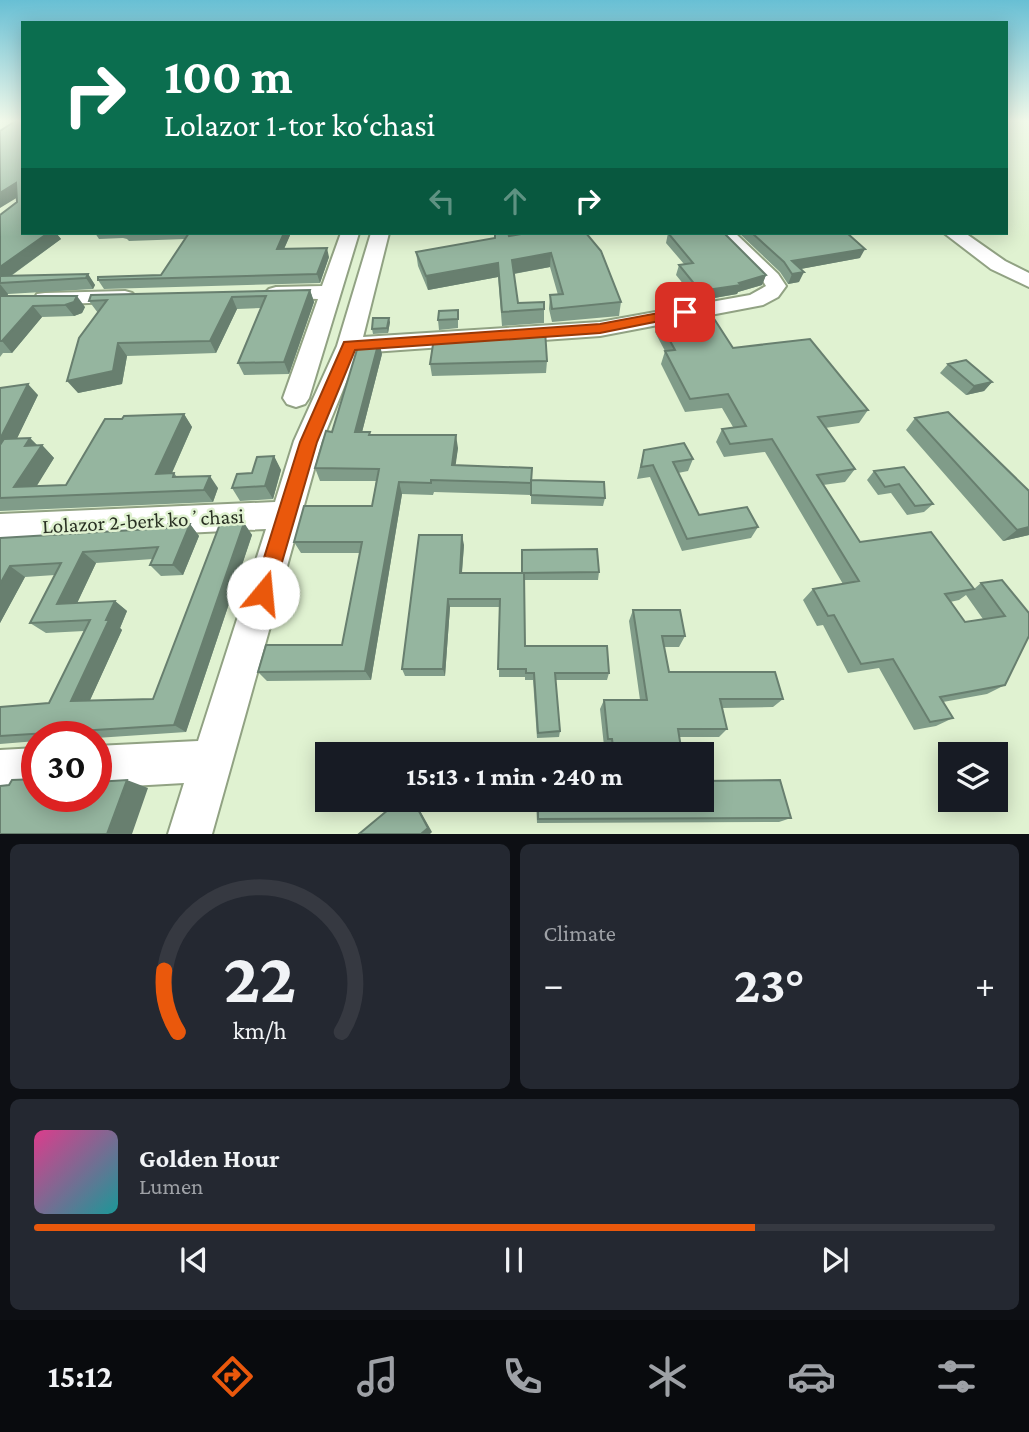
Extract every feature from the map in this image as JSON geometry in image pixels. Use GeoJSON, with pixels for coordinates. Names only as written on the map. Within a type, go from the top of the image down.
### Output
{"type":"FeatureCollection","features":[{"type":"Feature","properties":{"kind":"street"},"geometry":{"type":"LineString","coordinates":[[296,398],[349,235]]}},
{"type":"Feature","properties":{"kind":"street"},"geometry":{"type":"LineString","coordinates":[[190,834],[309,442],[349,346],[379,235]]}},
{"type":"Feature","properties":{"kind":"street"},"geometry":{"type":"LineString","coordinates":[[349,346],[600,329],[755,300],[771,293],[776,286],[771,278],[726,235]]}},
{"type":"Feature","properties":{"kind":"street"},"geometry":{"type":"LineString","coordinates":[[956,235],[998,265],[1029,281]]}},
{"type":"Feature","properties":{"kind":"street"},"geometry":{"type":"LineString","coordinates":[[249,294],[330,292]]}},
{"type":"Feature","properties":{"kind":"street"},"geometry":{"type":"LineString","coordinates":[[19,300],[140,297]]}},
{"type":"Feature","properties":{"kind":"street","name":"Lolazor 2-berk koʼchasi"},"geometry":{"type":"LineString","coordinates":[[0,528],[287,515]]}},
{"type":"Feature","properties":{"kind":"street"},"geometry":{"type":"LineString","coordinates":[[112,766],[212,761]]}},
{"type":"Feature","properties":{"kind":"street"},"geometry":{"type":"LineString","coordinates":[[0,771],[21,770]]}},
{"type":"Feature","properties":{"kind":"building"},"geometry":{"type":"Polygon","coordinates":[[[0,159],[21,159],[21,235],[45,235],[0,267],[0,215],[17,202],[16,183],[0,193],[0,159]]]}},
{"type":"Feature","properties":{"kind":"building"},"geometry":{"type":"Polygon","coordinates":[[[188,235],[283,235],[277,249],[327,248],[317,274],[98,280],[98,277],[161,275],[188,235]]]}},
{"type":"Feature","properties":{"kind":"building"},"geometry":{"type":"Polygon","coordinates":[[[495,235],[588,235],[601,251],[621,302],[552,309],[550,295],[563,294],[551,253],[512,260],[518,303],[544,302],[544,309],[502,312],[498,263],[426,276],[416,252],[495,238],[495,235]]]}},
{"type":"Feature","properties":{"kind":"building"},"geometry":{"type":"Polygon","coordinates":[[[670,235],[726,235],[766,275],[739,283],[741,285],[700,291],[679,265],[693,263],[670,235]]]}},
{"type":"Feature","properties":{"kind":"building"},"geometry":{"type":"Polygon","coordinates":[[[754,235],[849,235],[865,249],[792,261],[804,272],[792,274],[784,262],[754,235]]]}},
{"type":"Feature","properties":{"kind":"building"},"geometry":{"type":"Polygon","coordinates":[[[88,274],[86,278],[0,283],[0,276],[88,274]]]}},
{"type":"Feature","properties":{"kind":"building"},"geometry":{"type":"Polygon","coordinates":[[[310,290],[284,362],[238,363],[266,296],[232,297],[210,341],[118,343],[113,371],[67,381],[79,338],[107,300],[89,301],[91,295],[310,290]]]}},
{"type":"Feature","properties":{"kind":"building"},"geometry":{"type":"Polygon","coordinates":[[[0,296],[77,296],[74,302],[65,305],[33,306],[0,341],[0,296]]]}},
{"type":"Feature","properties":{"kind":"building"},"geometry":{"type":"Polygon","coordinates":[[[458,310],[458,319],[438,320],[439,311],[458,310]]]}},
{"type":"Feature","properties":{"kind":"building"},"geometry":{"type":"Polygon","coordinates":[[[711,314],[733,348],[810,339],[868,410],[818,417],[855,469],[817,475],[860,542],[931,532],[974,589],[945,594],[965,622],[1005,616],[981,583],[1002,580],[1029,613],[1029,636],[1005,685],[940,697],[953,718],[930,722],[893,659],[861,664],[834,615],[828,616],[813,589],[859,581],[772,439],[730,444],[722,429],[746,426],[728,394],[690,399],[665,351],[675,350],[658,319],[711,314]]]}},
{"type":"Feature","properties":{"kind":"building"},"geometry":{"type":"Polygon","coordinates":[[[373,318],[389,318],[387,328],[372,329],[373,318]]]}},
{"type":"Feature","properties":{"kind":"building"},"geometry":{"type":"Polygon","coordinates":[[[545,330],[547,361],[430,364],[434,338],[504,339],[504,333],[545,330]]]}},
{"type":"Feature","properties":{"kind":"building"},"geometry":{"type":"Polygon","coordinates":[[[379,341],[355,432],[370,432],[369,435],[456,435],[452,465],[532,468],[531,483],[431,480],[431,483],[399,482],[365,671],[258,672],[266,645],[342,645],[362,542],[294,542],[304,506],[372,506],[379,469],[315,468],[326,431],[332,432],[359,343],[379,341]]]}},
{"type":"Feature","properties":{"kind":"building"},"geometry":{"type":"Polygon","coordinates":[[[966,360],[992,382],[974,386],[948,364],[966,360]]]}},
{"type":"Feature","properties":{"kind":"building"},"geometry":{"type":"Polygon","coordinates":[[[28,384],[0,439],[0,388],[28,384]]]}},
{"type":"Feature","properties":{"kind":"building"},"geometry":{"type":"Polygon","coordinates":[[[948,412],[1029,491],[1029,527],[1017,530],[915,418],[948,412]]]}},
{"type":"Feature","properties":{"kind":"building"},"geometry":{"type":"Polygon","coordinates":[[[184,414],[156,474],[174,473],[173,477],[210,476],[204,490],[0,498],[0,445],[4,439],[30,438],[25,446],[42,445],[14,487],[66,485],[105,419],[184,414]]]}},
{"type":"Feature","properties":{"kind":"building"},"geometry":{"type":"Polygon","coordinates":[[[684,443],[693,459],[673,462],[699,515],[747,507],[758,527],[687,539],[653,465],[641,467],[644,450],[684,443]]]}},
{"type":"Feature","properties":{"kind":"building"},"geometry":{"type":"Polygon","coordinates":[[[274,456],[265,486],[232,488],[237,474],[252,473],[257,457],[274,456]]]}},
{"type":"Feature","properties":{"kind":"building"},"geometry":{"type":"Polygon","coordinates":[[[904,467],[933,504],[915,506],[899,484],[885,487],[874,471],[904,467]]]}},
{"type":"Feature","properties":{"kind":"building"},"geometry":{"type":"Polygon","coordinates":[[[531,480],[604,482],[605,498],[531,495],[531,480]]]}},
{"type":"Feature","properties":{"kind":"building"},"geometry":{"type":"Polygon","coordinates":[[[244,523],[174,725],[112,729],[112,721],[21,721],[21,735],[0,736],[0,707],[49,703],[90,620],[30,623],[61,563],[10,566],[0,584],[0,538],[167,528],[168,524],[190,524],[173,565],[150,565],[158,547],[83,552],[57,604],[115,601],[106,620],[109,620],[71,701],[153,699],[220,524],[244,523]]]}},
{"type":"Feature","properties":{"kind":"building"},"geometry":{"type":"Polygon","coordinates":[[[419,535],[462,535],[460,573],[524,573],[525,646],[607,646],[609,673],[555,673],[560,731],[538,733],[534,673],[526,673],[526,669],[498,669],[500,599],[448,599],[443,669],[402,669],[419,535]]]}},
{"type":"Feature","properties":{"kind":"building"},"geometry":{"type":"Polygon","coordinates":[[[597,549],[599,572],[522,573],[522,550],[597,549]]]}},
{"type":"Feature","properties":{"kind":"building"},"geometry":{"type":"Polygon","coordinates":[[[633,610],[680,610],[685,636],[662,636],[669,672],[775,672],[783,699],[720,699],[727,729],[678,729],[680,742],[612,742],[612,739],[608,739],[604,700],[647,700],[633,610]]]}},
{"type":"Feature","properties":{"kind":"building"},"geometry":{"type":"Polygon","coordinates":[[[12,780],[21,780],[21,812],[112,812],[112,781],[127,780],[107,834],[0,834],[0,786],[9,785],[12,780]]]}},
{"type":"Feature","properties":{"kind":"building"},"geometry":{"type":"Polygon","coordinates":[[[780,780],[791,818],[538,819],[538,812],[714,812],[714,781],[780,780]]]}},
{"type":"Feature","properties":{"kind":"building"},"geometry":{"type":"Polygon","coordinates":[[[386,812],[419,812],[428,828],[421,834],[359,834],[386,812]]]}},
{"type":"Feature","properties":{"kind":"route"},"geometry":{"type":"LineString","coordinates":[[263,593],[309,442],[349,346],[600,329],[685,312]]}}]}
